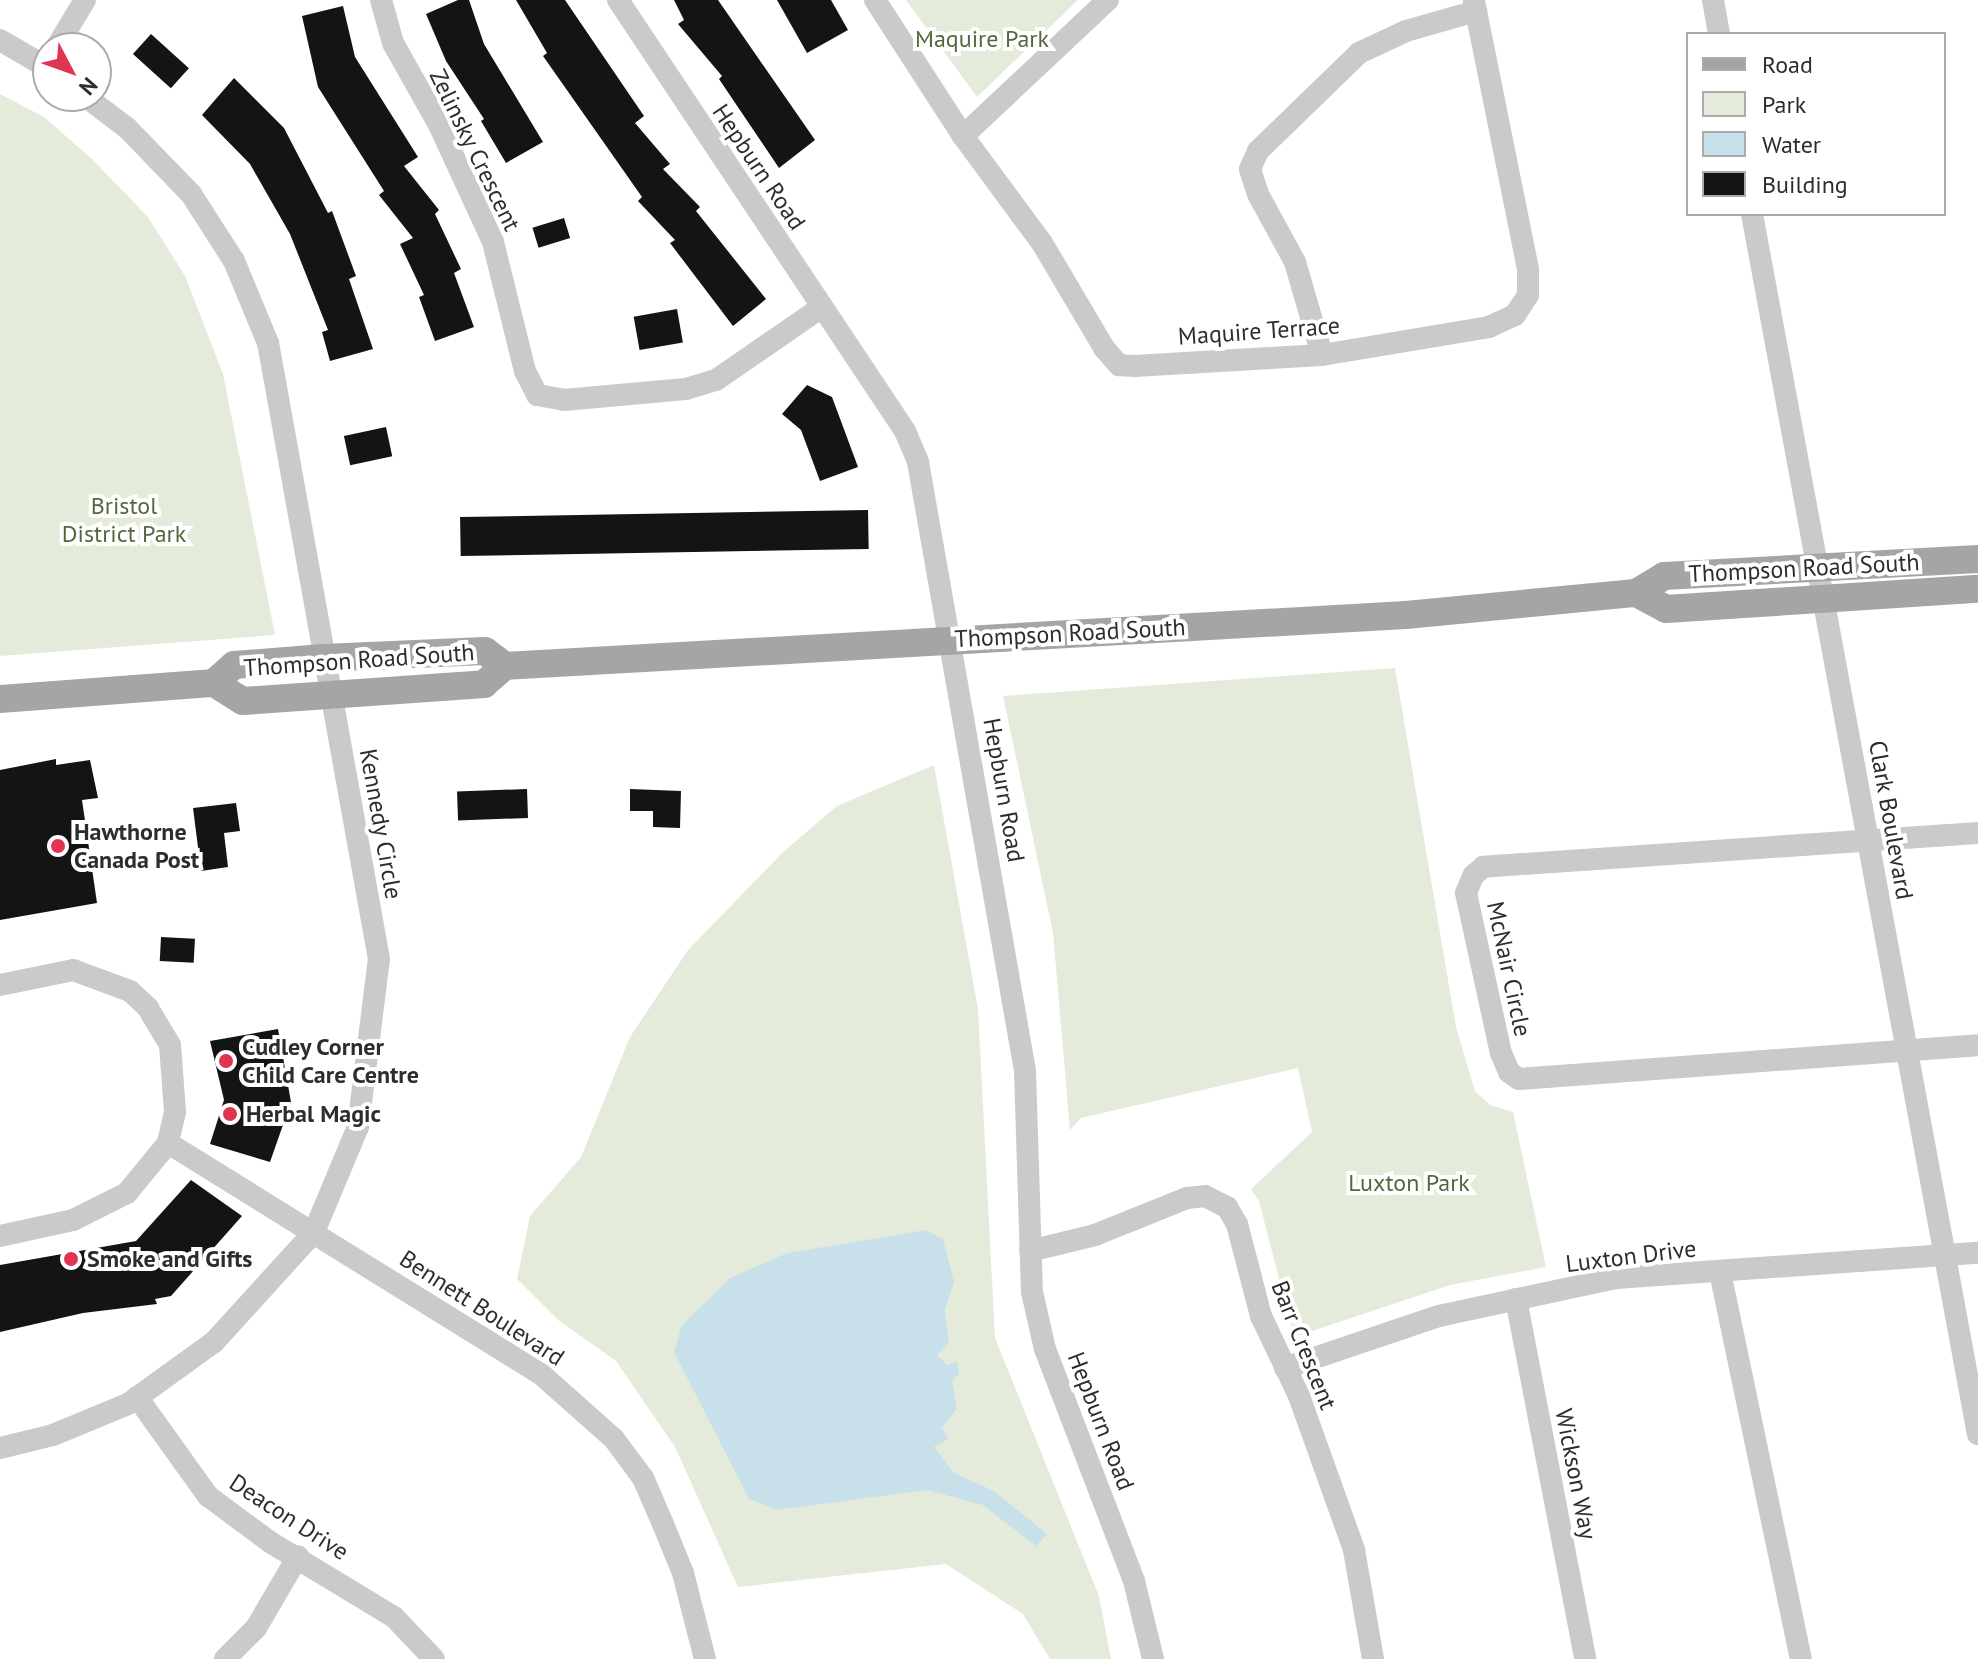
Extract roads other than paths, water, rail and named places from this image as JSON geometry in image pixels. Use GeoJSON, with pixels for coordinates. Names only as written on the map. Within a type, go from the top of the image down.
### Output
{"type":"FeatureCollection","features":[{"type":"Feature","properties":{"kind":"main road","name":"Thompson Road South"},"geometry":{"type":"LineString","coordinates":[[0,699],[214,683],[243,701],[331,695],[484,684],[505,666],[1406,615],[1636,593],[1664,576],[1978,559]]}},
{"type":"Feature","properties":{"kind":"main road","name":"Thompson Road South"},"geometry":{"type":"LineString","coordinates":[[1636,593],[1666,609],[1978,589]]}},
{"type":"Feature","properties":{"kind":"main road","name":"Thompson Road South"},"geometry":{"type":"LineString","coordinates":[[214,683],[234,665],[323,658],[485,651],[505,666]]}},
{"type":"Feature","properties":{"kind":"street"},"geometry":{"type":"LineString","coordinates":[[67,32],[85,0]]}},
{"type":"Feature","properties":{"kind":"street","name":"Zelinsky Crescent"},"geometry":{"type":"LineString","coordinates":[[381,0],[393,43],[439,125],[493,242],[525,371],[537,395],[564,400],[686,389],[716,380],[822,307]]}},
{"type":"Feature","properties":{"kind":"street","name":"Hepburn Road"},"geometry":{"type":"LineString","coordinates":[[618,0],[905,431],[918,462],[1025,1071],[1030,1251],[1045,1349],[1134,1581],[1153,1659]]}},
{"type":"Feature","properties":{"kind":"street","name":"Maquire Terrace"},"geometry":{"type":"LineString","coordinates":[[875,0],[963,136],[1042,243],[1104,348],[1119,365],[1322,355],[1489,327],[1515,315],[1528,295],[1528,269],[1475,5]]}},
{"type":"Feature","properties":{"kind":"street"},"geometry":{"type":"LineString","coordinates":[[963,136],[1108,0]]}},
{"type":"Feature","properties":{"kind":"street"},"geometry":{"type":"LineString","coordinates":[[1713,0],[1719,32]]}},
{"type":"Feature","properties":{"kind":"street"},"geometry":{"type":"LineString","coordinates":[[1322,355],[1295,262],[1258,194],[1250,169],[1258,151],[1359,53],[1475,5]]}},
{"type":"Feature","properties":{"kind":"street"},"geometry":{"type":"LineString","coordinates":[[0,40],[32,53]]}},
{"type":"Feature","properties":{"kind":"street","name":"Kennedy Circle"},"geometry":{"type":"LineString","coordinates":[[0,1448],[53,1435],[137,1397],[214,1342],[314,1232],[358,1127],[379,959],[268,343],[234,261],[191,194],[127,128],[106,112]]}},
{"type":"Feature","properties":{"kind":"street","name":"Clark Boulevard"},"geometry":{"type":"LineString","coordinates":[[1752,216],[1978,1434]]}},
{"type":"Feature","properties":{"kind":"street"},"geometry":{"type":"LineString","coordinates":[[1868,838],[1978,833]]}},
{"type":"Feature","properties":{"kind":"street","name":"McNair Circle"},"geometry":{"type":"LineString","coordinates":[[1868,838],[1483,867],[1473,876],[1466,893],[1501,1053],[1509,1072],[1519,1079],[1906,1048]]}},
{"type":"Feature","properties":{"kind":"street"},"geometry":{"type":"LineString","coordinates":[[0,985],[86,971],[130,991],[148,1008],[170,1045],[175,1069],[175,1112],[168,1143],[145,1176],[97,1211],[0,1236]]}},
{"type":"Feature","properties":{"kind":"street"},"geometry":{"type":"LineString","coordinates":[[1906,1048],[1978,1045]]}},
{"type":"Feature","properties":{"kind":"street","name":"Bennett Boulevard"},"geometry":{"type":"LineString","coordinates":[[168,1143],[542,1375],[614,1439],[643,1478],[663,1524],[683,1573],[705,1659]]}},
{"type":"Feature","properties":{"kind":"street","name":"Barr Crescent"},"geometry":{"type":"LineString","coordinates":[[1030,1251],[1095,1235],[1187,1198],[1217,1200],[1237,1224],[1252,1291],[1285,1368],[1354,1550],[1373,1659]]}},
{"type":"Feature","properties":{"kind":"street","name":"Luxton Drive"},"geometry":{"type":"LineString","coordinates":[[1285,1368],[1439,1316],[1616,1278],[1978,1253]]}},
{"type":"Feature","properties":{"kind":"street"},"geometry":{"type":"LineString","coordinates":[[1720,1272],[1801,1659]]}},
{"type":"Feature","properties":{"kind":"street","name":"Wickson Way"},"geometry":{"type":"LineString","coordinates":[[1516,1299],[1585,1659]]}},
{"type":"Feature","properties":{"kind":"street","name":"Deacon Drive"},"geometry":{"type":"LineString","coordinates":[[137,1397],[208,1496],[408,1627],[434,1659]]}},
{"type":"Feature","properties":{"kind":"street"},"geometry":{"type":"LineString","coordinates":[[225,1659],[256,1628],[298,1556]]}},
{"type":"Feature","properties":{"kind":"water"},"geometry":{"type":"Polygon","coordinates":[[[926,1230],[943,1239],[954,1282],[945,1310],[949,1343],[937,1355],[947,1365],[957,1362],[959,1373],[952,1381],[957,1409],[942,1428],[948,1439],[934,1447],[954,1473],[994,1491],[1047,1534],[1036,1546],[983,1505],[927,1490],[776,1510],[749,1499],[674,1352],[682,1325],[730,1278],[787,1253],[926,1230]]]}},
{"type":"Feature","properties":{"kind":"place","name":"Hawthorne Canada Post"},"geometry":{"type":"Point","coordinates":[58,846]}},
{"type":"Feature","properties":{"kind":"place","name":"Cudley Corner Child Care Centre"},"geometry":{"type":"Point","coordinates":[226,1061]}},
{"type":"Feature","properties":{"kind":"place","name":"Herbal Magic"},"geometry":{"type":"Point","coordinates":[230,1114]}},
{"type":"Feature","properties":{"kind":"place","name":"Smoke and Gifts"},"geometry":{"type":"Point","coordinates":[71,1259]}},
{"type":"Feature","properties":{"kind":"park label","name":"Maquire Park"},"geometry":{"type":"Point","coordinates":[982,39]}},
{"type":"Feature","properties":{"kind":"park label","name":"Bristol District Park"},"geometry":{"type":"Point","coordinates":[124,520]}},
{"type":"Feature","properties":{"kind":"park label","name":"Luxton Park"},"geometry":{"type":"Point","coordinates":[1409,1183]}}]}
